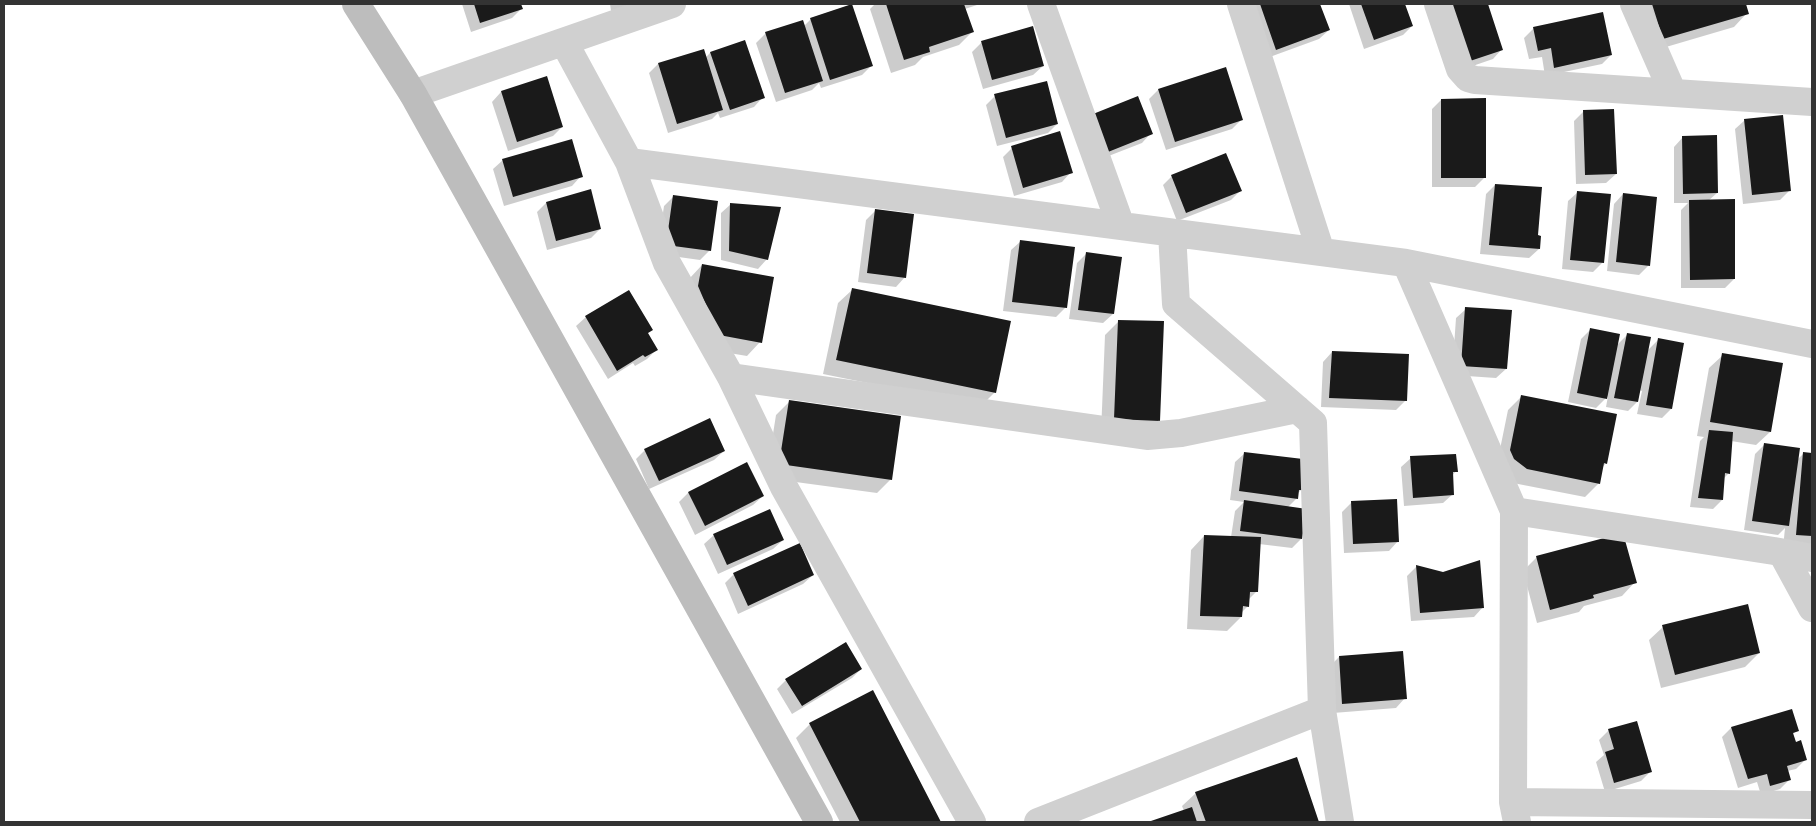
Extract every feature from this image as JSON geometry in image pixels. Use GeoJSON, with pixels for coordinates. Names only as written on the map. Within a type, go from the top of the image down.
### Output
{"type":"FeatureCollection","features":[{"type":"Feature","properties":{"kind":"street"},"geometry":{"type":"LineString","coordinates":[[356,4],[413,94],[819,822]]}},
{"type":"Feature","properties":{"kind":"street"},"geometry":{"type":"LineString","coordinates":[[413,94],[672,4]]}},
{"type":"Feature","properties":{"kind":"street"},"geometry":{"type":"LineString","coordinates":[[1041,4],[1121,226]]}},
{"type":"Feature","properties":{"kind":"street"},"geometry":{"type":"LineString","coordinates":[[1242,4],[1321,252]]}},
{"type":"Feature","properties":{"kind":"street"},"geometry":{"type":"LineString","coordinates":[[1438,4],[1460,69],[1468,78],[1475,80],[1812,102]]}},
{"type":"Feature","properties":{"kind":"street"},"geometry":{"type":"LineString","coordinates":[[1634,4],[1673,93]]}},
{"type":"Feature","properties":{"kind":"street"},"geometry":{"type":"LineString","coordinates":[[564,42],[629,162],[667,263],[732,377],[784,487],[972,822]]}},
{"type":"Feature","properties":{"kind":"street"},"geometry":{"type":"LineString","coordinates":[[629,162],[1406,263],[1812,344]]}},
{"type":"Feature","properties":{"kind":"street"},"geometry":{"type":"LineString","coordinates":[[1172,233],[1176,304],[1313,423],[1322,710],[1340,822]]}},
{"type":"Feature","properties":{"kind":"street"},"geometry":{"type":"LineString","coordinates":[[1406,263],[1514,511],[1515,812],[1812,805]]}},
{"type":"Feature","properties":{"kind":"street"},"geometry":{"type":"LineString","coordinates":[[732,377],[1147,436],[1181,433],[1297,409]]}},
{"type":"Feature","properties":{"kind":"street"},"geometry":{"type":"LineString","coordinates":[[1514,511],[1812,558]]}},
{"type":"Feature","properties":{"kind":"street"},"geometry":{"type":"LineString","coordinates":[[1782,553],[1812,608]]}},
{"type":"Feature","properties":{"kind":"street"},"geometry":{"type":"LineString","coordinates":[[1038,822],[1322,710]]}},
{"type":"Feature","properties":{"kind":"building"},"geometry":{"type":"Polygon","coordinates":[[[474,4],[521,4],[523,9],[480,23],[474,4]]]}},
{"type":"Feature","properties":{"kind":"building"},"geometry":{"type":"Polygon","coordinates":[[[852,4],[873,66],[830,80],[810,18],[852,4]]]}},
{"type":"Feature","properties":{"kind":"building"},"geometry":{"type":"Polygon","coordinates":[[[886,4],[964,4],[974,32],[929,47],[930,52],[904,60],[886,4]]]}},
{"type":"Feature","properties":{"kind":"building"},"geometry":{"type":"Polygon","coordinates":[[[1260,4],[1320,4],[1330,30],[1276,50],[1260,4]]]}},
{"type":"Feature","properties":{"kind":"building"},"geometry":{"type":"Polygon","coordinates":[[[1361,4],[1405,4],[1413,26],[1374,40],[1361,4]]]}},
{"type":"Feature","properties":{"kind":"building"},"geometry":{"type":"Polygon","coordinates":[[[1447,4],[1488,4],[1503,50],[1467,62],[1447,4]]]}},
{"type":"Feature","properties":{"kind":"building"},"geometry":{"type":"Polygon","coordinates":[[[1652,4],[1746,4],[1749,14],[1663,39],[1652,4]]]}},
{"type":"Feature","properties":{"kind":"building"},"geometry":{"type":"Polygon","coordinates":[[[1603,12],[1612,55],[1554,68],[1551,48],[1538,51],[1533,27],[1603,12]]]}},
{"type":"Feature","properties":{"kind":"building"},"geometry":{"type":"Polygon","coordinates":[[[803,20],[823,81],[785,93],[765,32],[803,20]]]}},
{"type":"Feature","properties":{"kind":"building"},"geometry":{"type":"Polygon","coordinates":[[[1033,26],[1044,66],[992,80],[981,41],[1033,26]]]}},
{"type":"Feature","properties":{"kind":"building"},"geometry":{"type":"Polygon","coordinates":[[[745,40],[765,98],[730,110],[710,52],[745,40]]]}},
{"type":"Feature","properties":{"kind":"building"},"geometry":{"type":"Polygon","coordinates":[[[704,49],[723,110],[677,124],[658,63],[704,49]]]}},
{"type":"Feature","properties":{"kind":"building"},"geometry":{"type":"Polygon","coordinates":[[[1226,67],[1243,120],[1175,142],[1158,89],[1226,67]]]}},
{"type":"Feature","properties":{"kind":"building"},"geometry":{"type":"Polygon","coordinates":[[[547,76],[563,127],[517,142],[501,91],[547,76]]]}},
{"type":"Feature","properties":{"kind":"building"},"geometry":{"type":"Polygon","coordinates":[[[1047,81],[1058,124],[1006,138],[994,94],[1047,81]]]}},
{"type":"Feature","properties":{"kind":"building"},"geometry":{"type":"Polygon","coordinates":[[[1138,96],[1153,134],[1098,156],[1083,118],[1138,96]]]}},
{"type":"Feature","properties":{"kind":"building"},"geometry":{"type":"Polygon","coordinates":[[[1486,98],[1486,178],[1441,178],[1441,99],[1486,98]]]}},
{"type":"Feature","properties":{"kind":"building"},"geometry":{"type":"Polygon","coordinates":[[[1614,109],[1617,174],[1585,175],[1583,110],[1614,109]]]}},
{"type":"Feature","properties":{"kind":"building"},"geometry":{"type":"Polygon","coordinates":[[[1783,115],[1791,191],[1752,195],[1744,119],[1783,115]]]}},
{"type":"Feature","properties":{"kind":"building"},"geometry":{"type":"Polygon","coordinates":[[[1060,131],[1073,173],[1023,188],[1011,146],[1060,131]]]}},
{"type":"Feature","properties":{"kind":"building"},"geometry":{"type":"Polygon","coordinates":[[[1717,135],[1718,193],[1683,194],[1682,136],[1717,135]]]}},
{"type":"Feature","properties":{"kind":"building"},"geometry":{"type":"Polygon","coordinates":[[[572,139],[583,177],[513,197],[502,159],[572,139]]]}},
{"type":"Feature","properties":{"kind":"building"},"geometry":{"type":"Polygon","coordinates":[[[1226,153],[1242,191],[1186,213],[1171,175],[1226,153]]]}},
{"type":"Feature","properties":{"kind":"building"},"geometry":{"type":"Polygon","coordinates":[[[1495,184],[1542,187],[1538,235],[1541,236],[1540,249],[1489,245],[1495,184]]]}},
{"type":"Feature","properties":{"kind":"building"},"geometry":{"type":"Polygon","coordinates":[[[591,189],[601,229],[556,241],[546,202],[591,189]]]}},
{"type":"Feature","properties":{"kind":"building"},"geometry":{"type":"Polygon","coordinates":[[[1577,191],[1611,194],[1604,263],[1570,260],[1577,191]]]}},
{"type":"Feature","properties":{"kind":"building"},"geometry":{"type":"Polygon","coordinates":[[[1623,193],[1657,197],[1650,266],[1616,262],[1623,193]]]}},
{"type":"Feature","properties":{"kind":"building"},"geometry":{"type":"Polygon","coordinates":[[[673,195],[718,201],[711,251],[666,245],[673,195]]]}},
{"type":"Feature","properties":{"kind":"building"},"geometry":{"type":"Polygon","coordinates":[[[1735,199],[1735,279],[1690,280],[1689,200],[1735,199]]]}},
{"type":"Feature","properties":{"kind":"building"},"geometry":{"type":"Polygon","coordinates":[[[730,203],[781,207],[768,260],[729,251],[730,203]]]}},
{"type":"Feature","properties":{"kind":"building"},"geometry":{"type":"Polygon","coordinates":[[[875,209],[914,214],[906,278],[867,273],[875,209]]]}},
{"type":"Feature","properties":{"kind":"building"},"geometry":{"type":"Polygon","coordinates":[[[1020,240],[1075,247],[1067,308],[1012,302],[1020,240]]]}},
{"type":"Feature","properties":{"kind":"building"},"geometry":{"type":"Polygon","coordinates":[[[1086,252],[1122,257],[1114,314],[1078,310],[1086,252]]]}},
{"type":"Feature","properties":{"kind":"building"},"geometry":{"type":"Polygon","coordinates":[[[702,264],[774,277],[762,343],[719,335],[698,286],[702,264]]]}},
{"type":"Feature","properties":{"kind":"building"},"geometry":{"type":"Polygon","coordinates":[[[852,288],[1011,321],[996,393],[836,360],[852,288]]]}},
{"type":"Feature","properties":{"kind":"building"},"geometry":{"type":"Polygon","coordinates":[[[629,290],[653,330],[648,333],[658,350],[645,357],[643,355],[617,371],[585,316],[629,290]]]}},
{"type":"Feature","properties":{"kind":"building"},"geometry":{"type":"Polygon","coordinates":[[[1465,307],[1512,310],[1507,369],[1461,366],[1465,307]]]}},
{"type":"Feature","properties":{"kind":"building"},"geometry":{"type":"Polygon","coordinates":[[[1118,320],[1164,321],[1160,421],[1114,419],[1118,320]]]}},
{"type":"Feature","properties":{"kind":"building"},"geometry":{"type":"Polygon","coordinates":[[[1590,328],[1620,334],[1607,399],[1577,393],[1590,328]]]}},
{"type":"Feature","properties":{"kind":"building"},"geometry":{"type":"Polygon","coordinates":[[[1627,333],[1651,337],[1638,402],[1614,398],[1627,333]]]}},
{"type":"Feature","properties":{"kind":"building"},"geometry":{"type":"Polygon","coordinates":[[[1658,338],[1684,343],[1672,409],[1646,405],[1658,338]]]}},
{"type":"Feature","properties":{"kind":"building"},"geometry":{"type":"Polygon","coordinates":[[[1332,351],[1409,354],[1407,401],[1329,398],[1332,351]]]}},
{"type":"Feature","properties":{"kind":"building"},"geometry":{"type":"Polygon","coordinates":[[[1722,353],[1783,363],[1771,432],[1710,422],[1722,353]]]}},
{"type":"Feature","properties":{"kind":"building"},"geometry":{"type":"Polygon","coordinates":[[[1521,395],[1617,414],[1607,464],[1604,463],[1600,484],[1527,469],[1514,459],[1510,450],[1521,395]]]}},
{"type":"Feature","properties":{"kind":"building"},"geometry":{"type":"Polygon","coordinates":[[[789,400],[901,416],[892,480],[779,464],[789,400]]]}},
{"type":"Feature","properties":{"kind":"building"},"geometry":{"type":"Polygon","coordinates":[[[710,418],[725,451],[659,481],[644,449],[710,418]]]}},
{"type":"Feature","properties":{"kind":"building"},"geometry":{"type":"Polygon","coordinates":[[[1709,430],[1733,432],[1730,474],[1725,473],[1723,500],[1698,498],[1709,430]]]}},
{"type":"Feature","properties":{"kind":"building"},"geometry":{"type":"Polygon","coordinates":[[[1764,443],[1800,448],[1789,526],[1752,521],[1764,443]]]}},
{"type":"Feature","properties":{"kind":"building"},"geometry":{"type":"Polygon","coordinates":[[[1244,452],[1303,459],[1302,490],[1299,490],[1298,499],[1239,491],[1244,452]]]}},
{"type":"Feature","properties":{"kind":"building"},"geometry":{"type":"Polygon","coordinates":[[[1803,452],[1812,453],[1812,536],[1796,535],[1803,452]]]}},
{"type":"Feature","properties":{"kind":"building"},"geometry":{"type":"Polygon","coordinates":[[[1456,454],[1458,472],[1453,472],[1454,495],[1413,498],[1410,456],[1456,454]]]}},
{"type":"Feature","properties":{"kind":"building"},"geometry":{"type":"Polygon","coordinates":[[[747,462],[764,496],[705,526],[688,492],[747,462]]]}},
{"type":"Feature","properties":{"kind":"building"},"geometry":{"type":"Polygon","coordinates":[[[1397,499],[1399,542],[1353,544],[1351,501],[1397,499]]]}},
{"type":"Feature","properties":{"kind":"building"},"geometry":{"type":"Polygon","coordinates":[[[1244,500],[1307,509],[1302,539],[1240,531],[1244,500]]]}},
{"type":"Feature","properties":{"kind":"building"},"geometry":{"type":"Polygon","coordinates":[[[770,509],[784,540],[727,565],[713,534],[770,509]]]}},
{"type":"Feature","properties":{"kind":"building"},"geometry":{"type":"Polygon","coordinates":[[[1623,533],[1637,583],[1593,595],[1594,598],[1550,610],[1536,556],[1623,533]]]}},
{"type":"Feature","properties":{"kind":"building"},"geometry":{"type":"Polygon","coordinates":[[[1204,535],[1261,537],[1258,592],[1250,592],[1249,607],[1243,606],[1242,617],[1200,616],[1204,535]]]}},
{"type":"Feature","properties":{"kind":"building"},"geometry":{"type":"Polygon","coordinates":[[[800,543],[814,575],[748,606],[733,573],[800,543]]]}},
{"type":"Feature","properties":{"kind":"building"},"geometry":{"type":"Polygon","coordinates":[[[1480,560],[1484,608],[1420,613],[1416,565],[1443,572],[1480,560]]]}},
{"type":"Feature","properties":{"kind":"building"},"geometry":{"type":"Polygon","coordinates":[[[1748,604],[1760,653],[1675,675],[1662,625],[1748,604]]]}},
{"type":"Feature","properties":{"kind":"building"},"geometry":{"type":"Polygon","coordinates":[[[846,642],[862,669],[802,706],[785,679],[846,642]]]}},
{"type":"Feature","properties":{"kind":"building"},"geometry":{"type":"Polygon","coordinates":[[[1403,651],[1407,699],[1342,704],[1339,656],[1403,651]]]}},
{"type":"Feature","properties":{"kind":"building"},"geometry":{"type":"Polygon","coordinates":[[[873,690],[941,822],[860,822],[809,723],[873,690]]]}},
{"type":"Feature","properties":{"kind":"building"},"geometry":{"type":"Polygon","coordinates":[[[1792,709],[1799,731],[1793,733],[1796,742],[1801,740],[1807,760],[1787,766],[1791,780],[1770,786],[1767,774],[1748,779],[1731,727],[1792,709]]]}},
{"type":"Feature","properties":{"kind":"building"},"geometry":{"type":"Polygon","coordinates":[[[1637,721],[1652,772],[1614,783],[1605,752],[1614,749],[1608,729],[1637,721]]]}},
{"type":"Feature","properties":{"kind":"building"},"geometry":{"type":"Polygon","coordinates":[[[1297,757],[1319,822],[1206,822],[1195,792],[1297,757]]]}},
{"type":"Feature","properties":{"kind":"building"},"geometry":{"type":"Polygon","coordinates":[[[1192,807],[1197,822],[1148,822],[1192,807]]]}}]}
